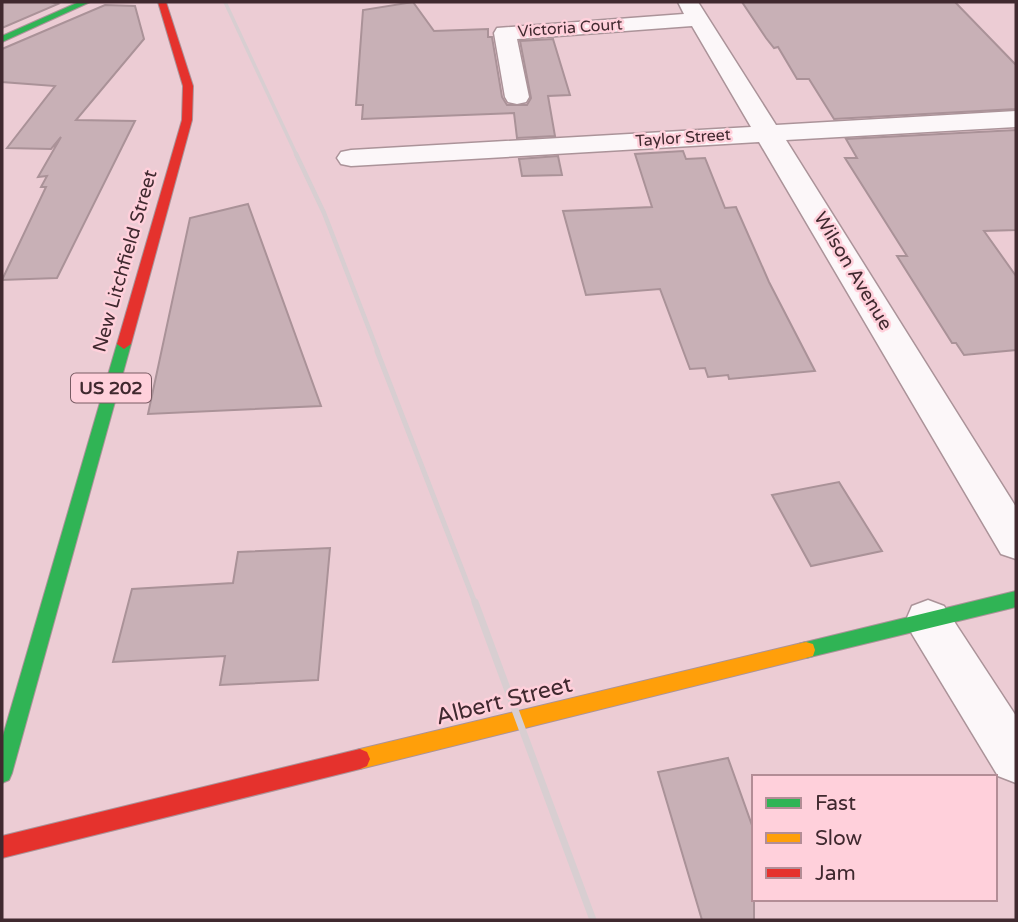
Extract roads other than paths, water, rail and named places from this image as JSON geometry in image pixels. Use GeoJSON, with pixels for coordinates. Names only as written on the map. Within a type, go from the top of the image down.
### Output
{"type":"FeatureCollection","features":[{"type":"Feature","properties":{"kind":"main road"},"geometry":{"type":"LineString","coordinates":[[2,39],[86,2]]}},
{"type":"Feature","properties":{"kind":"main road","name":"New Litchfield Street"},"geometry":{"type":"LineString","coordinates":[[2,773],[187,120],[188,86],[162,2]]}},
{"type":"Feature","properties":{"kind":"main road","name":"Albert Street"},"geometry":{"type":"LineString","coordinates":[[2,846],[1016,599]]}},
{"type":"Feature","properties":{"kind":"street","name":"Victoria Court"},"geometry":{"type":"LineString","coordinates":[[517,97],[505,33],[694,10]]}},
{"type":"Feature","properties":{"kind":"street","name":"Wilson Avenue"},"geometry":{"type":"LineString","coordinates":[[694,10],[1016,542]]}},
{"type":"Feature","properties":{"kind":"street","name":"Taylor Street"},"geometry":{"type":"LineString","coordinates":[[351,158],[1016,119]]}},
{"type":"Feature","properties":{"kind":"street"},"geometry":{"type":"LineString","coordinates":[[928,620],[1016,759]]}},
{"type":"Feature","properties":{"kind":"railway"},"geometry":{"type":"LineString","coordinates":[[225,2],[297,156]]}},
{"type":"Feature","properties":{"kind":"railway"},"geometry":{"type":"LineString","coordinates":[[296,154],[324,213],[378,352]]}},
{"type":"Feature","properties":{"kind":"railway"},"geometry":{"type":"LineString","coordinates":[[377,351],[475,603]]}},
{"type":"Feature","properties":{"kind":"railway"},"geometry":{"type":"LineString","coordinates":[[475,602],[593,920]]}}]}
